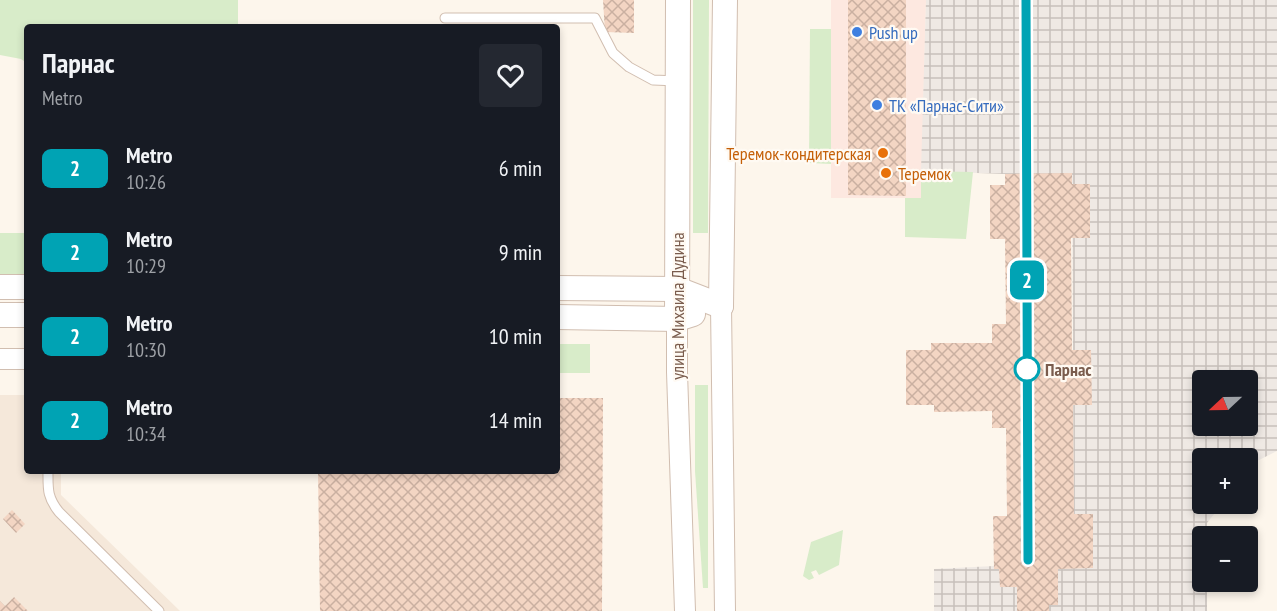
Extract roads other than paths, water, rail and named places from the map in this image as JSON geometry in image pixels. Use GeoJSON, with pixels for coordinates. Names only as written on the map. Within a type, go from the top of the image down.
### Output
{"type":"FeatureCollection","features":[{"type":"Feature","properties":{"kind":"street","name":"улица Михаила Дудина"},"geometry":{"type":"LineString","coordinates":[[678,0],[677,372],[685,611]]}},
{"type":"Feature","properties":{"kind":"street"},"geometry":{"type":"LineString","coordinates":[[725,0],[721,306],[725,611]]}},
{"type":"Feature","properties":{"kind":"street"},"geometry":{"type":"LineString","coordinates":[[0,287],[24,287]]}},
{"type":"Feature","properties":{"kind":"street"},"geometry":{"type":"LineString","coordinates":[[560,288],[677,289],[721,306]]}},
{"type":"Feature","properties":{"kind":"street"},"geometry":{"type":"LineString","coordinates":[[560,317],[677,319],[721,306]]}},
{"type":"Feature","properties":{"kind":"street"},"geometry":{"type":"LineString","coordinates":[[0,315],[24,315]]}},
{"type":"Feature","properties":{"kind":"street"},"geometry":{"type":"LineString","coordinates":[[0,359],[24,359]]}},
{"type":"Feature","properties":{"kind":"lane"},"geometry":{"type":"LineString","coordinates":[[445,18],[595,18],[613,53],[629,67],[653,80],[678,81]]}},
{"type":"Feature","properties":{"kind":"lane"},"geometry":{"type":"LineString","coordinates":[[48,474],[48,490],[52,503],[59,512],[159,611]]}},
{"type":"Feature","properties":{"kind":"metro line","name":"2"},"geometry":{"type":"LineString","coordinates":[[1026,0],[1028,560]]}},
{"type":"Feature","properties":{"kind":"place","name":"Push up"},"geometry":{"type":"Point","coordinates":[857,32]}},
{"type":"Feature","properties":{"kind":"place","name":"ТК «Парнас-Сити»"},"geometry":{"type":"Point","coordinates":[877,105]}},
{"type":"Feature","properties":{"kind":"place","name":"Теремок-кондитерская"},"geometry":{"type":"Point","coordinates":[883,153]}},
{"type":"Feature","properties":{"kind":"place","name":"Теремок"},"geometry":{"type":"Point","coordinates":[886,173]}},
{"type":"Feature","properties":{"kind":"place","name":"Парнас"},"geometry":{"type":"Point","coordinates":[1027,369]}}]}
